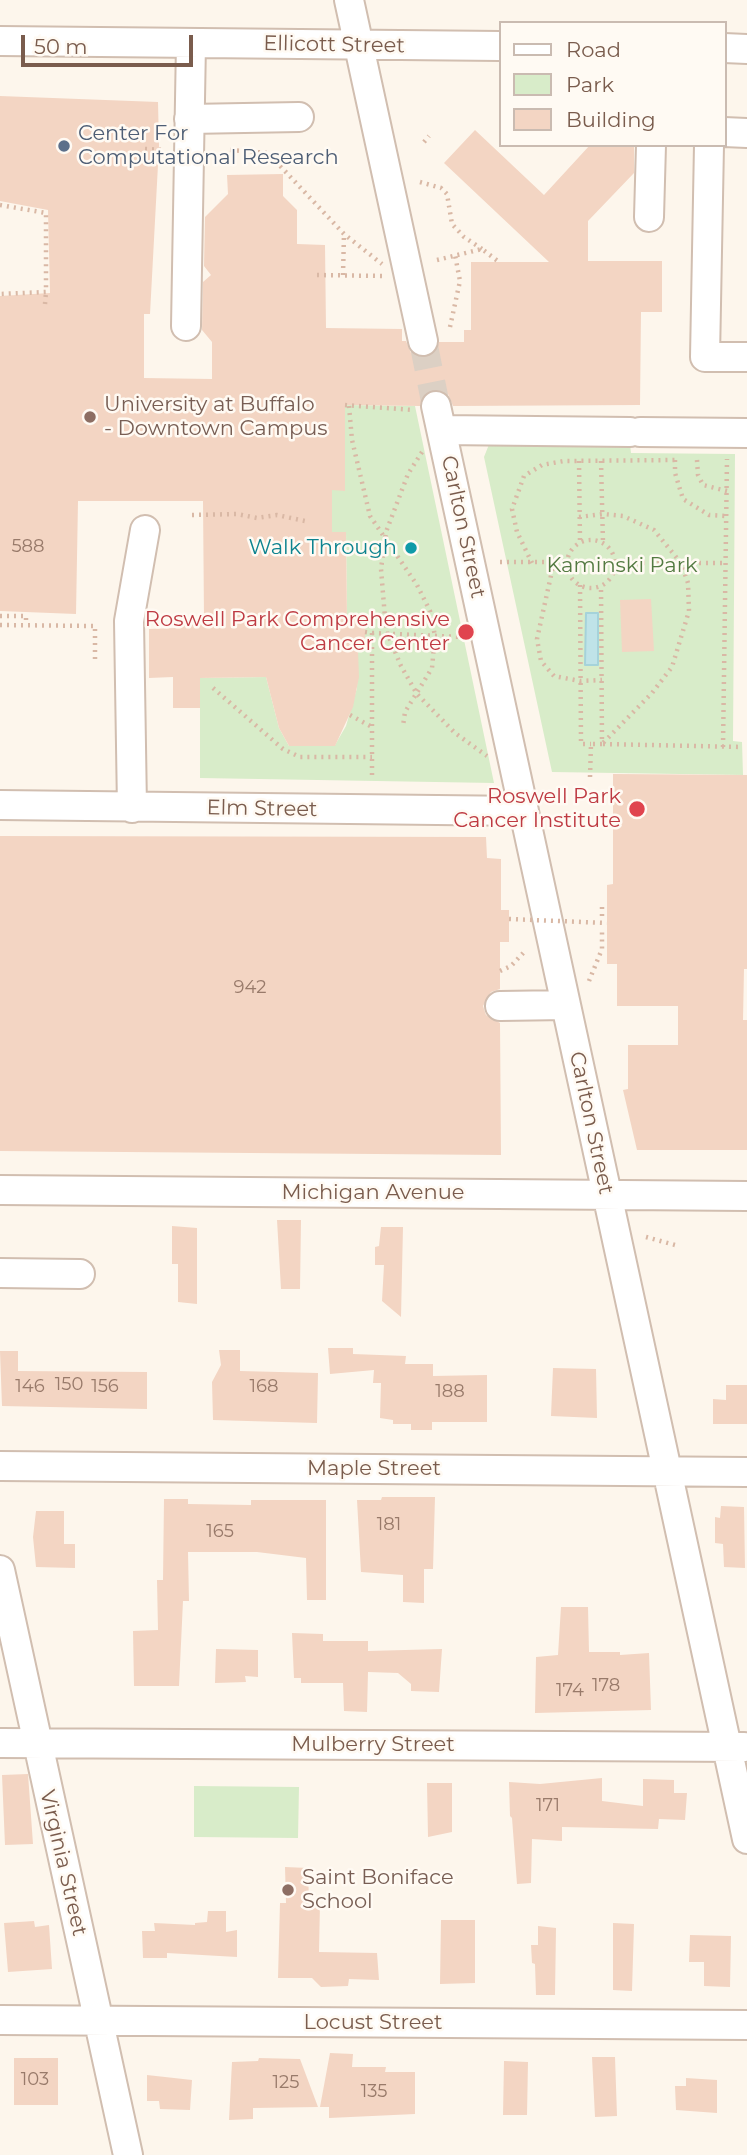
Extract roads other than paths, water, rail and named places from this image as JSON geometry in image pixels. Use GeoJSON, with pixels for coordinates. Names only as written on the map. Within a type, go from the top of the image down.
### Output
{"type":"FeatureCollection","features":[{"type":"Feature","properties":{"kind":"street"},"geometry":{"type":"LineString","coordinates":[[349,0],[423,341]]}},
{"type":"Feature","properties":{"kind":"street","name":"Ellicott Street"},"geometry":{"type":"LineString","coordinates":[[0,41],[498,46]]}},
{"type":"Feature","properties":{"kind":"street"},"geometry":{"type":"LineString","coordinates":[[186,326],[191,43]]}},
{"type":"Feature","properties":{"kind":"street"},"geometry":{"type":"LineString","coordinates":[[726,48],[747,49]]}},
{"type":"Feature","properties":{"kind":"street"},"geometry":{"type":"LineString","coordinates":[[189,119],[299,117]]}},
{"type":"Feature","properties":{"kind":"street"},"geometry":{"type":"LineString","coordinates":[[726,132],[747,133]]}},
{"type":"Feature","properties":{"kind":"street"},"geometry":{"type":"LineString","coordinates":[[649,217],[651,147]]}},
{"type":"Feature","properties":{"kind":"street"},"geometry":{"type":"LineString","coordinates":[[709,147],[705,357],[747,357]]}},
{"type":"Feature","properties":{"kind":"street","name":"Carlton Street"},"geometry":{"type":"LineString","coordinates":[[747,433],[635,432],[430,415],[524,811],[669,1471],[737,1747],[747,1839]]}},
{"type":"Feature","properties":{"kind":"street"},"geometry":{"type":"LineString","coordinates":[[132,808],[129,621],[145,530]]}},
{"type":"Feature","properties":{"kind":"street","name":"Elm Street"},"geometry":{"type":"LineString","coordinates":[[0,805],[524,811]]}},
{"type":"Feature","properties":{"kind":"street"},"geometry":{"type":"LineString","coordinates":[[500,1006],[566,1005]]}},
{"type":"Feature","properties":{"kind":"street","name":"Michigan Avenue"},"geometry":{"type":"LineString","coordinates":[[0,1190],[747,1196]]}},
{"type":"Feature","properties":{"kind":"street"},"geometry":{"type":"LineString","coordinates":[[0,1273],[80,1275]]}},
{"type":"Feature","properties":{"kind":"street","name":"Maple Street"},"geometry":{"type":"LineString","coordinates":[[0,1466],[747,1472]]}},
{"type":"Feature","properties":{"kind":"street","name":"Virginia Street"},"geometry":{"type":"LineString","coordinates":[[1,1583],[128,2155]]}},
{"type":"Feature","properties":{"kind":"street","name":"Mulberry Street"},"geometry":{"type":"LineString","coordinates":[[0,1743],[737,1747]]}},
{"type":"Feature","properties":{"kind":"street","name":"Locust Street"},"geometry":{"type":"LineString","coordinates":[[0,2020],[747,2025]]}},
{"type":"Feature","properties":{"kind":"water"},"geometry":{"type":"Polygon","coordinates":[[[586,613],[598,613],[598,665],[585,665],[586,613]]]}},
{"type":"Feature","properties":{"kind":"tunnel"},"geometry":{"type":"LineString","coordinates":[[423,341],[436,406]]}},
{"type":"Feature","properties":{"kind":"place","name":"Center For Computational Research"},"geometry":{"type":"Point","coordinates":[64,146]}},
{"type":"Feature","properties":{"kind":"place","name":"University at Buffalo - Downtown Campus"},"geometry":{"type":"Point","coordinates":[90,417]}},
{"type":"Feature","properties":{"kind":"place","name":"Walk Through"},"geometry":{"type":"Point","coordinates":[411,548]}},
{"type":"Feature","properties":{"kind":"place","name":"Roswell Park Comprehensive Cancer Center"},"geometry":{"type":"Point","coordinates":[466,632]}},
{"type":"Feature","properties":{"kind":"place","name":"Roswell Park Cancer Institute"},"geometry":{"type":"Point","coordinates":[637,809]}},
{"type":"Feature","properties":{"kind":"place","name":"Saint Boniface School"},"geometry":{"type":"Point","coordinates":[288,1890]}},
{"type":"Feature","properties":{"kind":"park label","name":"Kaminski Park"},"geometry":{"type":"Point","coordinates":[622,566]}}]}
